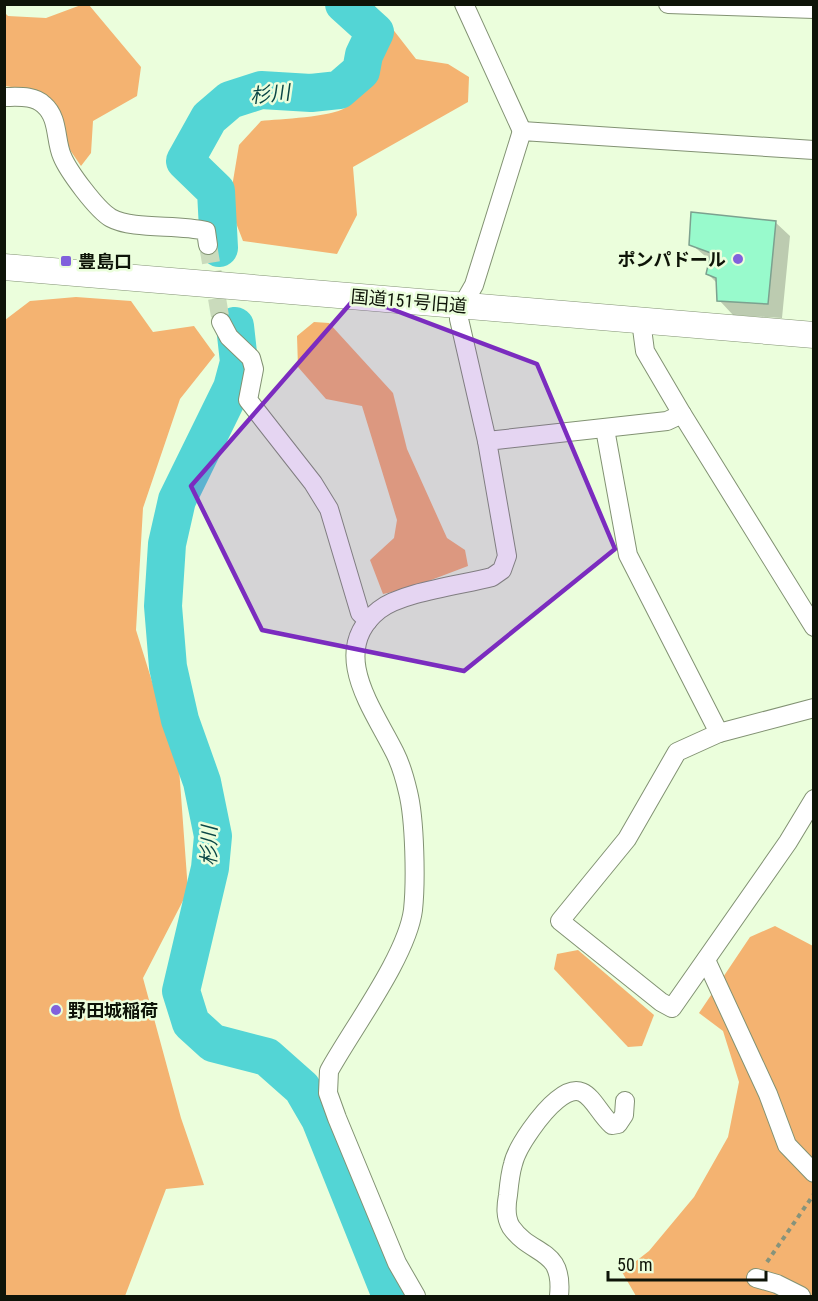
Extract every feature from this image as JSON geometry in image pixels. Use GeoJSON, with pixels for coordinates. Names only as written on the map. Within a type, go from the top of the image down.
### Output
{"type":"FeatureCollection","features":[{"type":"Feature","properties":{"kind":"street"},"geometry":{"type":"LineString","coordinates":[[416,1296],[397,1263],[337,1118],[326,1083],[329,1071],[405,937],[413,910],[413,816],[400,765],[367,703],[357,678],[355,658],[361,631],[368,621],[395,601],[492,577],[502,570],[507,556],[487,441],[459,319],[462,306],[474,285],[522,131],[464,4]]}},
{"type":"Feature","properties":{"kind":"street"},"geometry":{"type":"LineString","coordinates":[[668,4],[813,9]]}},
{"type":"Feature","properties":{"kind":"street"},"geometry":{"type":"LineString","coordinates":[[4,96],[29,97],[44,104],[53,117],[61,156],[71,173],[108,216],[124,224],[189,227],[206,231],[208,245]]}},
{"type":"Feature","properties":{"kind":"street"},"geometry":{"type":"LineString","coordinates":[[522,131],[813,150]]}},
{"type":"Feature","properties":{"kind":"street","name":"国道151号旧道"},"geometry":{"type":"LineString","coordinates":[[4,267],[813,335]]}},
{"type":"Feature","properties":{"kind":"street"},"geometry":{"type":"LineString","coordinates":[[641,321],[645,351],[813,627]]}},
{"type":"Feature","properties":{"kind":"street"},"geometry":{"type":"LineString","coordinates":[[225,330],[251,358],[254,369],[248,400],[313,483],[329,509],[360,613],[368,621]]}},
{"type":"Feature","properties":{"kind":"street"},"geometry":{"type":"LineString","coordinates":[[487,441],[667,421],[682,414]]}},
{"type":"Feature","properties":{"kind":"street"},"geometry":{"type":"LineString","coordinates":[[605,429],[628,555],[719,733]]}},
{"type":"Feature","properties":{"kind":"street"},"geometry":{"type":"LineString","coordinates":[[813,708],[719,733],[677,752],[627,839],[560,921],[661,1002],[672,1008],[750,893],[788,842],[813,799]]}},
{"type":"Feature","properties":{"kind":"street"},"geometry":{"type":"LineString","coordinates":[[706,960],[768,1094],[786,1145],[813,1173]]}},
{"type":"Feature","properties":{"kind":"street"},"geometry":{"type":"LineString","coordinates":[[559,1296],[559,1270],[551,1260],[512,1228],[507,1217],[513,1163],[521,1145],[554,1102],[566,1093],[575,1091],[587,1094],[612,1125],[618,1124],[624,1115],[625,1101]]}},
{"type":"Feature","properties":{"kind":"street"},"geometry":{"type":"LineString","coordinates":[[756,1278],[777,1284],[801,1296]]}},
{"type":"Feature","properties":{"kind":"path"},"geometry":{"type":"LineString","coordinates":[[756,1278],[813,1194]]}},
{"type":"Feature","properties":{"kind":"highlighted area"},"geometry":{"type":"Polygon","coordinates":[[[357,296],[537,364],[615,549],[464,671],[262,630],[191,486],[357,296]]]}},
{"type":"Feature","properties":{"kind":"shaded area"},"geometry":{"type":"Polygon","coordinates":[[[81,5],[89,5],[141,67],[137,96],[93,121],[91,153],[81,166],[70,150],[55,106],[36,91],[5,86],[4,12],[8,16],[46,18],[81,5]]]}},
{"type":"Feature","properties":{"kind":"shaded area"},"geometry":{"type":"Polygon","coordinates":[[[356,5],[374,5],[416,59],[448,64],[469,77],[468,102],[353,167],[357,215],[337,254],[243,241],[229,205],[239,145],[261,121],[317,116],[345,108],[363,90],[386,51],[376,22],[356,5]]]}},
{"type":"Feature","properties":{"kind":"shaded area"},"geometry":{"type":"Polygon","coordinates":[[[76,297],[131,301],[153,332],[194,326],[215,355],[180,399],[143,508],[136,630],[179,768],[188,891],[143,978],[181,1118],[204,1185],[166,1189],[125,1296],[5,1296],[5,320],[30,301],[76,297]]]}},
{"type":"Feature","properties":{"kind":"shaded area"},"geometry":{"type":"Polygon","coordinates":[[[314,322],[329,323],[393,393],[407,449],[447,538],[465,550],[468,566],[410,588],[383,594],[370,560],[394,538],[397,520],[362,406],[326,399],[298,367],[297,336],[314,322]]]}},
{"type":"Feature","properties":{"kind":"shaded area"},"geometry":{"type":"Polygon","coordinates":[[[775,926],[813,946],[813,1296],[636,1296],[622,1272],[649,1251],[694,1197],[728,1137],[739,1082],[723,1031],[699,1013],[750,937],[775,926]]]}},
{"type":"Feature","properties":{"kind":"shaded area"},"geometry":{"type":"Polygon","coordinates":[[[578,950],[654,1015],[642,1046],[628,1047],[554,969],[557,954],[578,950]]]}},
{"type":"Feature","properties":{"kind":"building"},"geometry":{"type":"Polygon","coordinates":[[[691,212],[776,221],[768,304],[717,301],[716,278],[706,274],[711,253],[689,245],[691,212]]]}},
{"type":"Feature","properties":{"kind":"waterway","name":"杉川"},"geometry":{"type":"LineString","coordinates":[[219,248],[216,191],[185,161],[209,118],[230,100],[261,90],[311,93],[339,90],[361,71],[364,55],[375,32],[344,4]]}},
{"type":"Feature","properties":{"kind":"waterway","name":"杉川"},"geometry":{"type":"LineString","coordinates":[[235,326],[239,362],[232,388],[177,500],[167,544],[163,606],[168,667],[180,720],[202,782],[213,836],[210,868],[181,991],[191,1023],[213,1043],[267,1057],[302,1088],[320,1119],[391,1296]]}},
{"type":"Feature","properties":{"kind":"tunnel"},"geometry":{"type":"LineString","coordinates":[[208,245],[221,322]]}},
{"type":"Feature","properties":{"kind":"place","name":"ポンパドール"},"geometry":{"type":"Point","coordinates":[738,259]}},
{"type":"Feature","properties":{"kind":"place","name":"豊島口"},"geometry":{"type":"Point","coordinates":[66,261]}},
{"type":"Feature","properties":{"kind":"place","name":"野田城稲荷"},"geometry":{"type":"Point","coordinates":[56,1010]}}]}
